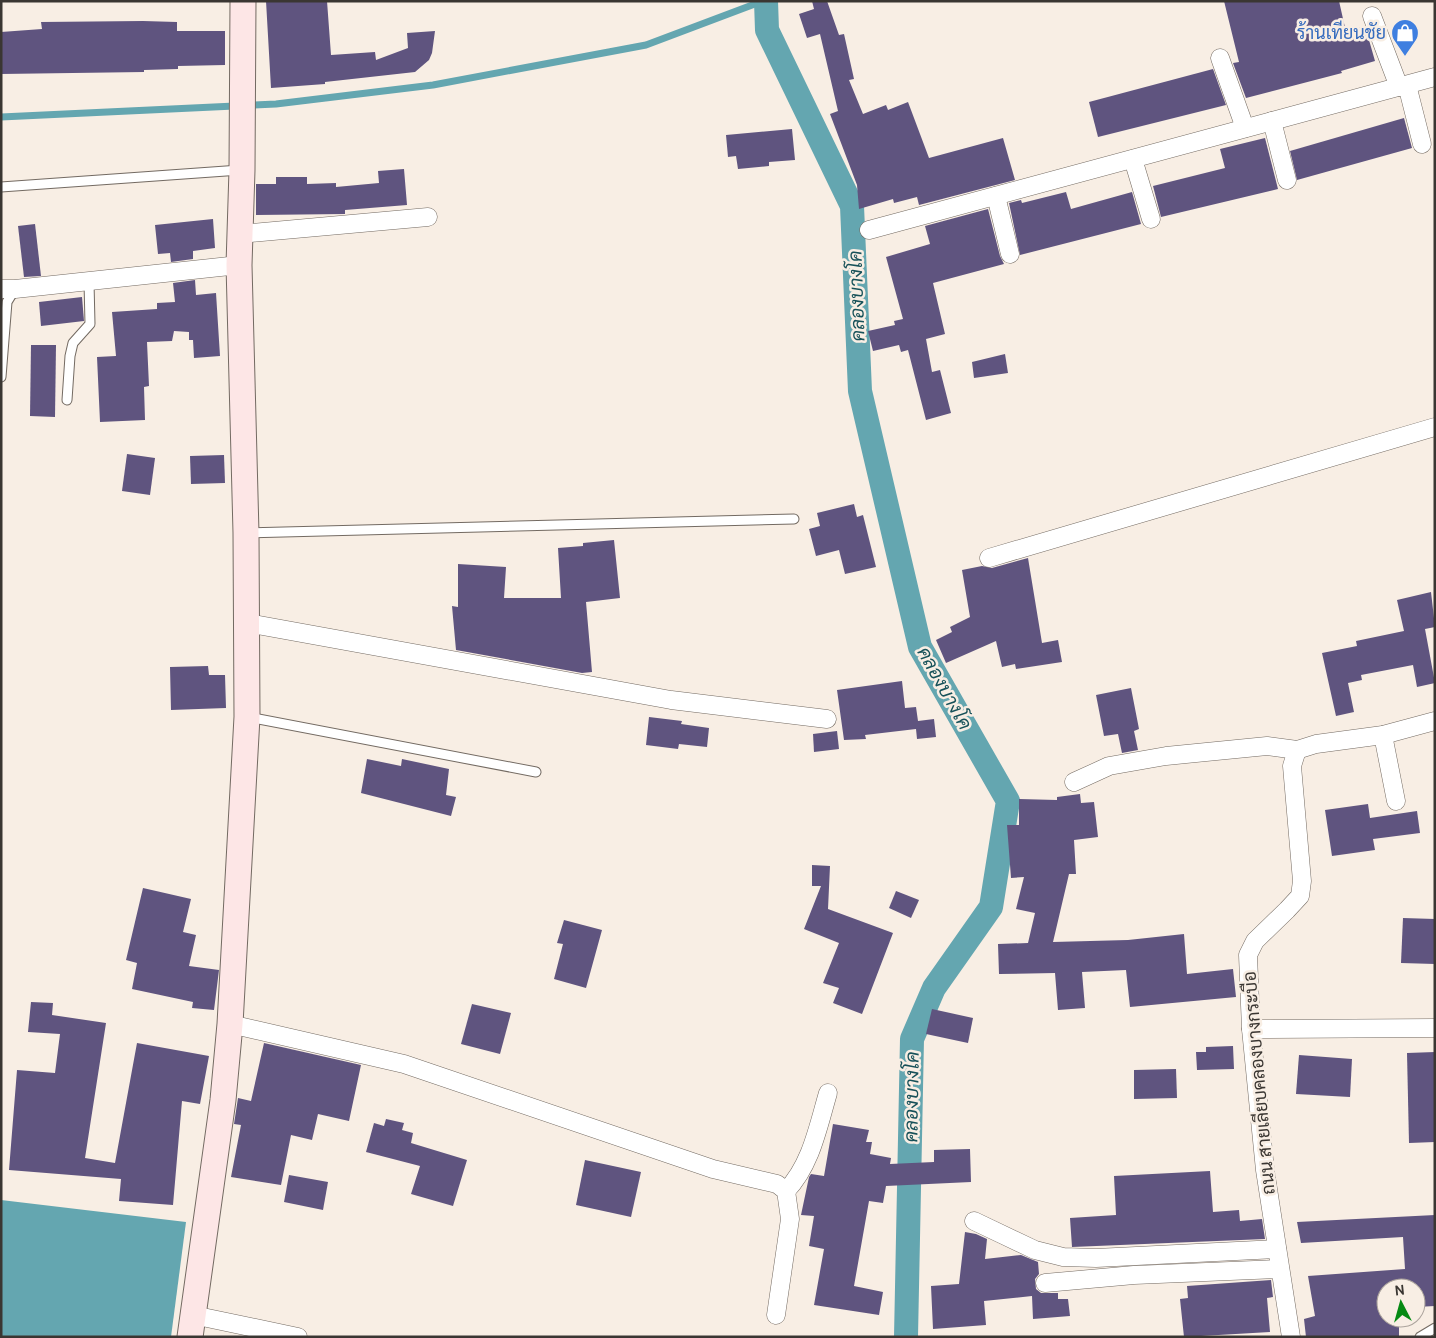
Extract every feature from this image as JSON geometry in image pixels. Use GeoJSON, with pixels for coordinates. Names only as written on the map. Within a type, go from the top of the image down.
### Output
{"type":"FeatureCollection","features":[{"type":"Feature","properties":{"kind":"street"},"geometry":{"type":"LineString","coordinates":[[243,1],[243,124],[239,266],[246,533],[247,717],[230,1024],[223,1100],[191,1326],[298,1337]]}},
{"type":"Feature","properties":{"kind":"street"},"geometry":{"type":"LineString","coordinates":[[1372,16],[1403,86],[1422,144]]}},
{"type":"Feature","properties":{"kind":"street"},"geometry":{"type":"LineString","coordinates":[[1220,58],[1245,128]]}},
{"type":"Feature","properties":{"kind":"street"},"geometry":{"type":"LineString","coordinates":[[869,230],[1435,77]]}},
{"type":"Feature","properties":{"kind":"street"},"geometry":{"type":"LineString","coordinates":[[1272,121],[1286,180]]}},
{"type":"Feature","properties":{"kind":"street"},"geometry":{"type":"LineString","coordinates":[[1133,159],[1152,218]]}},
{"type":"Feature","properties":{"kind":"street"},"geometry":{"type":"LineString","coordinates":[[996,196],[1010,254]]}},
{"type":"Feature","properties":{"kind":"street"},"geometry":{"type":"LineString","coordinates":[[240,234],[428,216]]}},
{"type":"Feature","properties":{"kind":"street"},"geometry":{"type":"LineString","coordinates":[[8,289],[239,266]]}},
{"type":"Feature","properties":{"kind":"street"},"geometry":{"type":"LineString","coordinates":[[989,558],[1435,427]]}},
{"type":"Feature","properties":{"kind":"street"},"geometry":{"type":"LineString","coordinates":[[247,623],[671,700],[827,719]]}},
{"type":"Feature","properties":{"kind":"street"},"geometry":{"type":"LineString","coordinates":[[1074,782],[1109,766],[1166,756],[1267,746],[1298,750],[1316,744],[1384,735],[1435,721]]}},
{"type":"Feature","properties":{"kind":"street"},"geometry":{"type":"LineString","coordinates":[[1384,735],[1396,801]]}},
{"type":"Feature","properties":{"kind":"street","name":"ถนน สายเลียบคลองบางกระบือ"},"geometry":{"type":"LineString","coordinates":[[1291,1337],[1265,1170],[1251,1029],[1248,955],[1255,941],[1300,896],[1302,881],[1292,766],[1298,750]]}},
{"type":"Feature","properties":{"kind":"street"},"geometry":{"type":"LineString","coordinates":[[230,1024],[421,1069],[713,1169],[777,1184],[786,1191],[790,1219],[776,1315]]}},
{"type":"Feature","properties":{"kind":"street"},"geometry":{"type":"LineString","coordinates":[[1251,1029],[1435,1028]]}},
{"type":"Feature","properties":{"kind":"street"},"geometry":{"type":"LineString","coordinates":[[786,1191],[796,1180],[805,1165],[828,1092]]}},
{"type":"Feature","properties":{"kind":"street"},"geometry":{"type":"LineString","coordinates":[[974,1221],[1035,1250],[1063,1257],[1096,1258],[1278,1249]]}},
{"type":"Feature","properties":{"kind":"street"},"geometry":{"type":"LineString","coordinates":[[1045,1283],[1134,1275],[1280,1269]]}},
{"type":"Feature","properties":{"kind":"lane"},"geometry":{"type":"LineString","coordinates":[[1,187],[242,170]]}},
{"type":"Feature","properties":{"kind":"lane"},"geometry":{"type":"LineString","coordinates":[[67,400],[70,356],[73,343],[90,324],[89,282]]}},
{"type":"Feature","properties":{"kind":"lane"},"geometry":{"type":"LineString","coordinates":[[1,377],[8,289]]}},
{"type":"Feature","properties":{"kind":"lane"},"geometry":{"type":"LineString","coordinates":[[246,533],[794,519]]}},
{"type":"Feature","properties":{"kind":"lane"},"geometry":{"type":"LineString","coordinates":[[247,717],[536,772]]}},
{"type":"Feature","properties":{"kind":"lane"},"geometry":{"type":"LineString","coordinates":[[1420,1337],[1435,1328]]}},
{"type":"Feature","properties":{"kind":"water"},"geometry":{"type":"Polygon","coordinates":[[[1,1200],[186,1222],[171,1337],[1,1337],[1,1200]]]}},
{"type":"Feature","properties":{"kind":"building"},"geometry":{"type":"Polygon","coordinates":[[[266,1],[327,1],[331,55],[375,52],[376,60],[408,48],[407,33],[435,31],[432,53],[429,60],[415,72],[325,82],[325,84],[271,88],[266,1]]]}},
{"type":"Feature","properties":{"kind":"building"},"geometry":{"type":"Polygon","coordinates":[[[812,1],[827,1],[839,35],[844,34],[854,79],[849,80],[863,114],[886,105],[888,110],[908,102],[929,158],[1003,138],[1015,180],[919,205],[917,197],[894,203],[893,199],[859,209],[857,185],[830,114],[838,111],[820,34],[807,38],[799,14],[814,9],[812,1]]]}},
{"type":"Feature","properties":{"kind":"building"},"geometry":{"type":"Polygon","coordinates":[[[1224,1],[1339,1],[1346,32],[1365,26],[1375,61],[1341,71],[1342,73],[1246,98],[1233,63],[1239,62],[1224,1]]]}},
{"type":"Feature","properties":{"kind":"building"},"geometry":{"type":"Polygon","coordinates":[[[41,22],[177,22],[177,31],[225,31],[225,65],[178,66],[178,69],[144,70],[144,72],[1,74],[1,32],[42,29],[41,22]]]}},
{"type":"Feature","properties":{"kind":"building"},"geometry":{"type":"Polygon","coordinates":[[[1213,69],[1226,105],[1098,137],[1089,102],[1213,69]]]}},
{"type":"Feature","properties":{"kind":"building"},"geometry":{"type":"Polygon","coordinates":[[[1404,118],[1412,148],[1297,180],[1290,151],[1404,118]]]}},
{"type":"Feature","properties":{"kind":"building"},"geometry":{"type":"Polygon","coordinates":[[[792,129],[795,160],[769,162],[769,166],[738,169],[736,156],[728,157],[726,135],[792,129]]]}},
{"type":"Feature","properties":{"kind":"building"},"geometry":{"type":"Polygon","coordinates":[[[1265,138],[1278,189],[1161,217],[1153,186],[1225,168],[1220,149],[1265,138]]]}},
{"type":"Feature","properties":{"kind":"building"},"geometry":{"type":"Polygon","coordinates":[[[404,169],[407,205],[345,210],[345,214],[256,215],[256,184],[276,184],[276,177],[307,177],[307,184],[336,183],[336,187],[379,183],[378,171],[404,169]]]}},
{"type":"Feature","properties":{"kind":"building"},"geometry":{"type":"Polygon","coordinates":[[[1066,192],[1071,209],[1132,192],[1141,224],[1020,255],[1009,203],[1021,200],[1022,203],[1066,192]]]}},
{"type":"Feature","properties":{"kind":"building"},"geometry":{"type":"Polygon","coordinates":[[[988,209],[1000,256],[1004,264],[933,283],[945,334],[926,339],[932,372],[940,370],[951,413],[926,420],[908,350],[901,352],[899,345],[873,351],[868,331],[895,325],[894,321],[903,319],[886,257],[930,244],[925,226],[988,209]]]}},
{"type":"Feature","properties":{"kind":"building"},"geometry":{"type":"Polygon","coordinates":[[[213,219],[215,248],[193,251],[193,259],[171,262],[170,253],[158,254],[155,225],[213,219]]]}},
{"type":"Feature","properties":{"kind":"building"},"geometry":{"type":"Polygon","coordinates":[[[35,224],[41,276],[24,277],[18,226],[35,224]]]}},
{"type":"Feature","properties":{"kind":"building"},"geometry":{"type":"Polygon","coordinates":[[[195,280],[196,295],[216,293],[220,356],[194,358],[193,340],[189,340],[189,332],[174,331],[172,341],[147,342],[149,386],[144,387],[145,420],[100,422],[97,357],[116,356],[112,312],[157,309],[157,303],[175,302],[173,283],[195,280]]]}},
{"type":"Feature","properties":{"kind":"building"},"geometry":{"type":"Polygon","coordinates":[[[82,297],[84,321],[41,326],[39,302],[82,297]]]}},
{"type":"Feature","properties":{"kind":"building"},"geometry":{"type":"Polygon","coordinates":[[[31,345],[56,345],[55,417],[30,416],[31,345]]]}},
{"type":"Feature","properties":{"kind":"building"},"geometry":{"type":"Polygon","coordinates":[[[1005,354],[1008,373],[974,378],[972,362],[1005,354]]]}},
{"type":"Feature","properties":{"kind":"building"},"geometry":{"type":"Polygon","coordinates":[[[127,454],[155,458],[150,495],[122,491],[127,454]]]}},
{"type":"Feature","properties":{"kind":"building"},"geometry":{"type":"Polygon","coordinates":[[[224,455],[225,483],[191,484],[190,456],[224,455]]]}},
{"type":"Feature","properties":{"kind":"building"},"geometry":{"type":"Polygon","coordinates":[[[854,504],[857,517],[863,515],[876,567],[845,574],[839,550],[816,556],[809,529],[820,526],[817,513],[854,504]]]}},
{"type":"Feature","properties":{"kind":"building"},"geometry":{"type":"Polygon","coordinates":[[[614,540],[620,598],[586,602],[592,672],[582,673],[456,650],[452,606],[458,607],[458,564],[506,567],[504,598],[561,598],[558,548],[583,546],[583,543],[614,540]]]}},
{"type":"Feature","properties":{"kind":"building"},"geometry":{"type":"Polygon","coordinates":[[[1028,558],[1042,643],[1058,640],[1062,662],[1016,669],[1015,664],[1002,667],[996,641],[946,663],[936,640],[952,632],[950,627],[970,617],[962,570],[982,566],[992,568],[1028,558]]]}},
{"type":"Feature","properties":{"kind":"building"},"geometry":{"type":"Polygon","coordinates":[[[1431,592],[1435,627],[1425,629],[1435,683],[1417,687],[1413,665],[1361,675],[1362,680],[1348,683],[1354,712],[1336,716],[1322,653],[1357,646],[1356,641],[1404,631],[1397,600],[1431,592]]]}},
{"type":"Feature","properties":{"kind":"building"},"geometry":{"type":"Polygon","coordinates":[[[208,666],[209,675],[225,675],[226,708],[171,710],[170,667],[208,666]]]}},
{"type":"Feature","properties":{"kind":"building"},"geometry":{"type":"Polygon","coordinates":[[[902,681],[905,708],[916,707],[918,721],[934,719],[936,737],[917,739],[916,729],[865,735],[866,739],[844,740],[837,690],[902,681]]]}},
{"type":"Feature","properties":{"kind":"building"},"geometry":{"type":"Polygon","coordinates":[[[1131,688],[1139,729],[1134,731],[1138,750],[1122,753],[1118,734],[1104,736],[1096,695],[1131,688]]]}},
{"type":"Feature","properties":{"kind":"building"},"geometry":{"type":"Polygon","coordinates":[[[649,717],[682,721],[681,724],[709,728],[707,747],[679,744],[678,749],[646,745],[649,717]]]}},
{"type":"Feature","properties":{"kind":"building"},"geometry":{"type":"Polygon","coordinates":[[[837,731],[839,749],[814,752],[813,734],[837,731]]]}},
{"type":"Feature","properties":{"kind":"building"},"geometry":{"type":"Polygon","coordinates":[[[367,759],[401,766],[402,759],[449,769],[446,795],[456,797],[451,816],[361,793],[367,759]]]}},
{"type":"Feature","properties":{"kind":"building"},"geometry":{"type":"Polygon","coordinates":[[[1080,794],[1081,803],[1094,802],[1098,837],[1074,840],[1076,874],[1069,874],[1053,942],[1128,940],[1184,934],[1187,974],[1233,969],[1236,997],[1130,1007],[1126,970],[1082,972],[1085,1008],[1058,1010],[1055,973],[999,974],[998,944],[1028,943],[1035,913],[1016,909],[1024,877],[1011,878],[1007,825],[1019,825],[1019,799],[1057,800],[1057,797],[1080,794]]]}},
{"type":"Feature","properties":{"kind":"building"},"geometry":{"type":"Polygon","coordinates":[[[1368,804],[1370,818],[1417,811],[1420,833],[1373,839],[1375,850],[1332,856],[1325,810],[1368,804]]]}},
{"type":"Feature","properties":{"kind":"building"},"geometry":{"type":"Polygon","coordinates":[[[812,865],[830,866],[828,909],[893,933],[862,1014],[833,1003],[839,988],[823,983],[839,943],[804,929],[821,886],[812,886],[812,865]]]}},
{"type":"Feature","properties":{"kind":"building"},"geometry":{"type":"Polygon","coordinates":[[[143,888],[191,899],[183,932],[196,935],[189,966],[219,970],[214,1010],[192,1008],[193,1002],[132,989],[137,963],[126,960],[143,888]]]}},
{"type":"Feature","properties":{"kind":"building"},"geometry":{"type":"Polygon","coordinates":[[[896,891],[919,900],[911,918],[889,908],[896,891]]]}},
{"type":"Feature","properties":{"kind":"building"},"geometry":{"type":"Polygon","coordinates":[[[1403,918],[1435,919],[1435,964],[1401,963],[1403,918]]]}},
{"type":"Feature","properties":{"kind":"building"},"geometry":{"type":"Polygon","coordinates":[[[564,920],[602,930],[586,988],[554,979],[563,944],[557,943],[564,920]]]}},
{"type":"Feature","properties":{"kind":"building"},"geometry":{"type":"Polygon","coordinates":[[[31,1002],[53,1003],[52,1015],[106,1023],[85,1158],[115,1163],[137,1043],[209,1056],[200,1104],[182,1101],[173,1205],[119,1201],[121,1179],[9,1170],[17,1070],[55,1073],[60,1034],[28,1032],[31,1002]]]}},
{"type":"Feature","properties":{"kind":"building"},"geometry":{"type":"Polygon","coordinates":[[[472,1004],[511,1013],[500,1054],[461,1044],[472,1004]]]}},
{"type":"Feature","properties":{"kind":"building"},"geometry":{"type":"Polygon","coordinates":[[[932,1009],[973,1018],[968,1043],[926,1034],[932,1009]]]}},
{"type":"Feature","properties":{"kind":"building"},"geometry":{"type":"Polygon","coordinates":[[[264,1043],[361,1065],[349,1121],[318,1114],[312,1140],[291,1135],[281,1185],[231,1177],[241,1125],[234,1124],[238,1098],[251,1101],[264,1043]]]}},
{"type":"Feature","properties":{"kind":"building"},"geometry":{"type":"Polygon","coordinates":[[[1233,1046],[1234,1069],[1197,1070],[1196,1052],[1206,1052],[1206,1047],[1233,1046]]]}},
{"type":"Feature","properties":{"kind":"building"},"geometry":{"type":"Polygon","coordinates":[[[1435,1052],[1435,1142],[1409,1143],[1407,1053],[1435,1052]]]}},
{"type":"Feature","properties":{"kind":"building"},"geometry":{"type":"Polygon","coordinates":[[[1299,1055],[1352,1059],[1350,1097],[1296,1094],[1299,1055]]]}},
{"type":"Feature","properties":{"kind":"building"},"geometry":{"type":"Polygon","coordinates":[[[1176,1069],[1177,1098],[1134,1099],[1134,1070],[1176,1069]]]}},
{"type":"Feature","properties":{"kind":"building"},"geometry":{"type":"Polygon","coordinates":[[[386,1119],[404,1123],[402,1130],[413,1133],[411,1143],[467,1160],[453,1206],[411,1194],[420,1166],[366,1152],[374,1123],[384,1126],[386,1119]]]}},
{"type":"Feature","properties":{"kind":"building"},"geometry":{"type":"Polygon","coordinates":[[[833,1124],[869,1130],[866,1142],[872,1142],[870,1154],[891,1158],[890,1164],[934,1162],[934,1150],[970,1149],[971,1182],[886,1186],[883,1203],[869,1201],[854,1286],[883,1292],[879,1315],[814,1305],[824,1249],[809,1246],[814,1216],[801,1215],[809,1177],[811,1174],[824,1176],[833,1124]]]}},
{"type":"Feature","properties":{"kind":"building"},"geometry":{"type":"Polygon","coordinates":[[[585,1160],[641,1172],[631,1217],[576,1205],[585,1160]]]}},
{"type":"Feature","properties":{"kind":"building"},"geometry":{"type":"Polygon","coordinates":[[[1210,1171],[1213,1212],[1239,1210],[1240,1221],[1262,1219],[1265,1239],[1072,1247],[1070,1218],[1116,1215],[1114,1176],[1210,1171]]]}},
{"type":"Feature","properties":{"kind":"building"},"geometry":{"type":"Polygon","coordinates":[[[289,1175],[328,1182],[323,1210],[284,1202],[289,1175]]]}},
{"type":"Feature","properties":{"kind":"building"},"geometry":{"type":"Polygon","coordinates":[[[1435,1215],[1435,1306],[1426,1306],[1426,1278],[1376,1278],[1376,1328],[1399,1328],[1399,1337],[1306,1337],[1304,1319],[1315,1316],[1308,1276],[1405,1269],[1403,1237],[1301,1243],[1297,1222],[1435,1215]]]}},
{"type":"Feature","properties":{"kind":"building"},"geometry":{"type":"Polygon","coordinates":[[[965,1232],[987,1239],[985,1259],[1021,1255],[1038,1262],[1039,1274],[1035,1279],[1036,1289],[1041,1293],[1058,1293],[1058,1299],[1068,1299],[1070,1316],[1033,1319],[1032,1296],[984,1301],[986,1325],[933,1329],[931,1286],[959,1284],[965,1232]]]}},
{"type":"Feature","properties":{"kind":"building"},"geometry":{"type":"Polygon","coordinates":[[[1271,1280],[1273,1297],[1267,1298],[1270,1332],[1184,1337],[1180,1299],[1188,1298],[1187,1286],[1271,1280]]]}},
{"type":"Feature","properties":{"kind":"waterway"},"geometry":{"type":"LineString","coordinates":[[1,117],[276,104],[433,85],[646,45],[763,1]]}},
{"type":"Feature","properties":{"kind":"waterway","name":"คลองบางโค"},"geometry":{"type":"LineString","coordinates":[[766,1],[767,30],[852,206],[860,391],[920,647],[1008,801],[991,907],[934,988],[912,1039],[906,1337]]}},
{"type":"Feature","properties":{"kind":"place","name":"ร้านเทียนชัย"},"geometry":{"type":"Point","coordinates":[1405,57]}}]}
